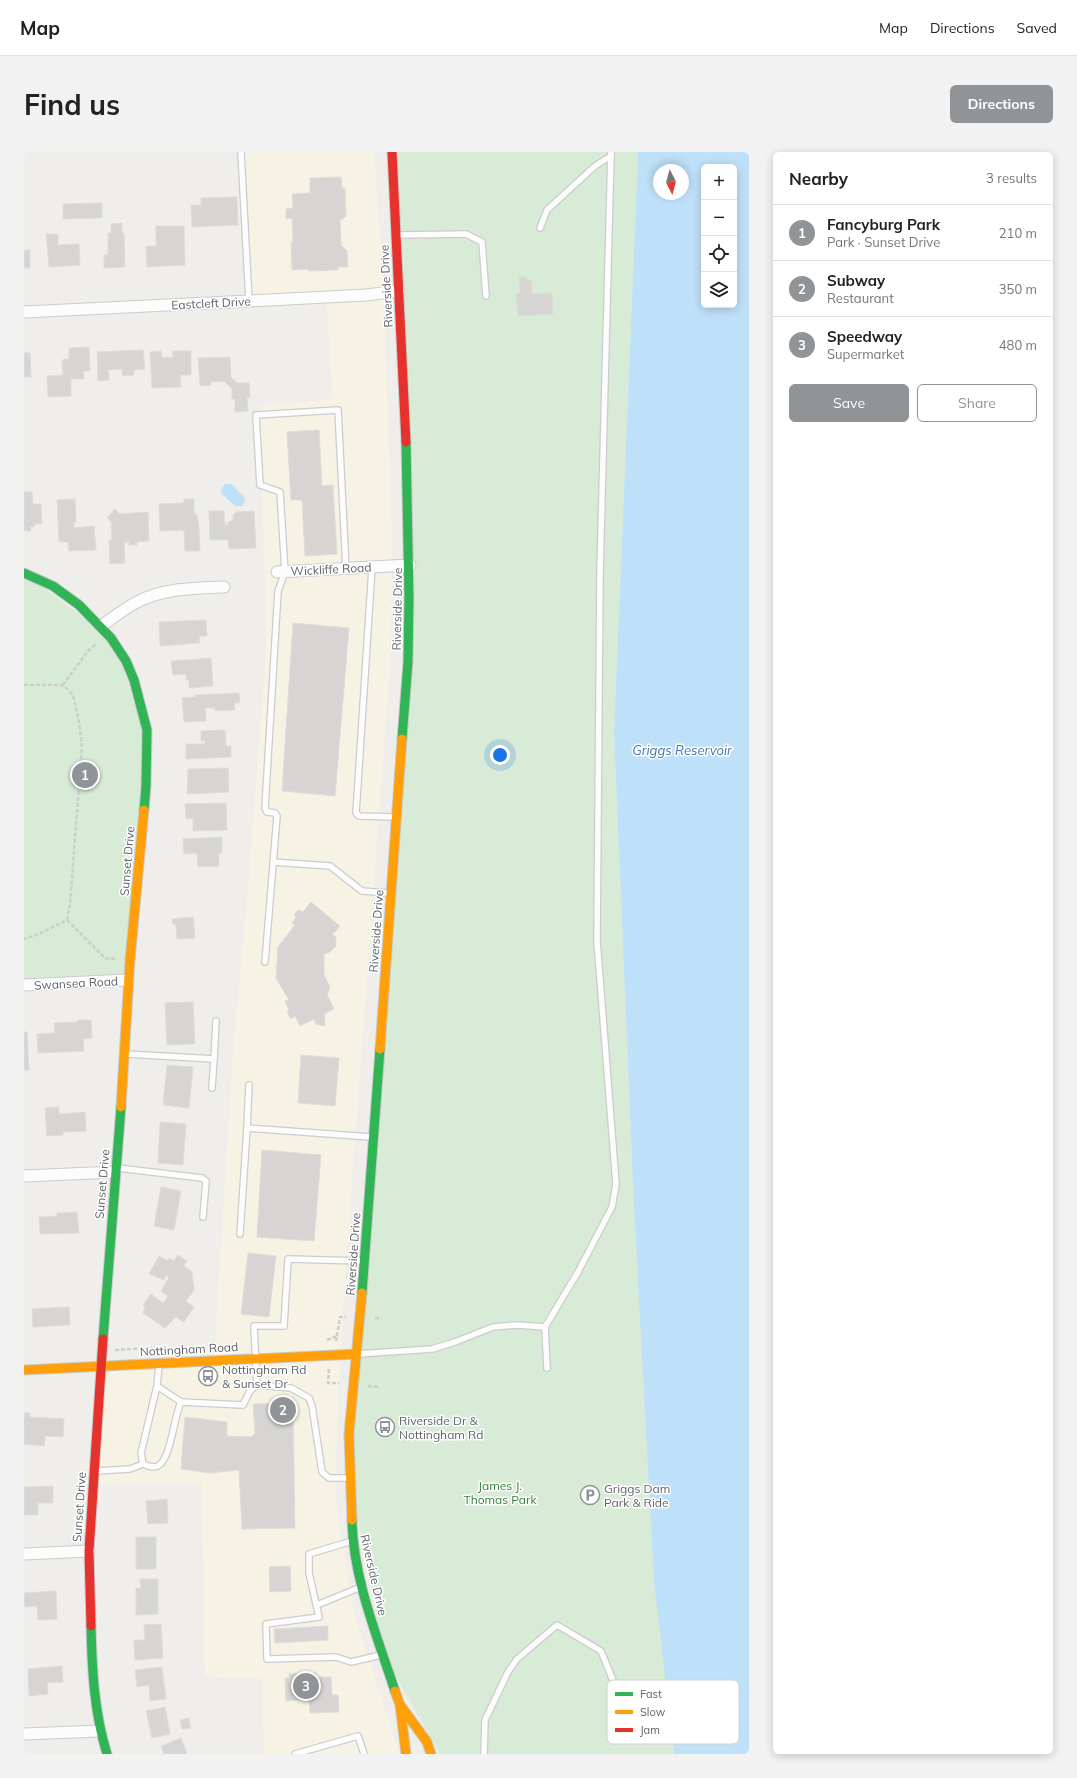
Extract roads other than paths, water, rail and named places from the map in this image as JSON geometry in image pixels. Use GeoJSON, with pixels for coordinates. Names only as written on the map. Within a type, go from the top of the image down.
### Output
{"type":"FeatureCollection","features":[{"type":"Feature","properties":{"kind":"main road","name":"Riverside Drive"},"geometry":{"type":"LineString","coordinates":[[392,152],[407,442],[410,565],[408,662],[364,1261],[349,1434],[354,1541],[369,1612],[400,1705],[406,1754]]}},
{"type":"Feature","properties":{"kind":"main road"},"geometry":{"type":"LineString","coordinates":[[24,573],[53,586],[79,605],[101,626]]}},
{"type":"Feature","properties":{"kind":"main road","name":"Sunset Drive"},"geometry":{"type":"LineString","coordinates":[[101,626],[126,661],[142,706],[147,730],[146,786],[128,980],[125,1054],[115,1170],[89,1551],[92,1666],[100,1731],[107,1754]]}},
{"type":"Feature","properties":{"kind":"main road","name":"Nottingham Road"},"geometry":{"type":"LineString","coordinates":[[24,1370],[356,1354]]}},
{"type":"Feature","properties":{"kind":"main road","name":"Riverside Drive"},"geometry":{"type":"LineString","coordinates":[[400,1705],[427,1742],[431,1754]]}},
{"type":"Feature","properties":{"kind":"street","name":"Eastcleft Drive"},"geometry":{"type":"LineString","coordinates":[[24,312],[366,295],[399,291]]}},
{"type":"Feature","properties":{"kind":"street","name":"Wickliffe Road"},"geometry":{"type":"LineString","coordinates":[[281,572],[410,565]]}},
{"type":"Feature","properties":{"kind":"street"},"geometry":{"type":"LineString","coordinates":[[101,626],[138,602],[159,593],[181,589],[224,587]]}},
{"type":"Feature","properties":{"kind":"street","name":"Swansea Road"},"geometry":{"type":"LineString","coordinates":[[24,985],[128,980]]}},
{"type":"Feature","properties":{"kind":"street"},"geometry":{"type":"LineString","coordinates":[[24,1176],[115,1170]]}},
{"type":"Feature","properties":{"kind":"street"},"geometry":{"type":"LineString","coordinates":[[24,1554],[89,1551]]}},
{"type":"Feature","properties":{"kind":"street"},"geometry":{"type":"LineString","coordinates":[[24,1734],[100,1731]]}},
{"type":"Feature","properties":{"kind":"lane"},"geometry":{"type":"LineString","coordinates":[[241,152],[249,301]]}},
{"type":"Feature","properties":{"kind":"lane"},"geometry":{"type":"LineString","coordinates":[[540,228],[547,210],[595,166],[611,154]]}},
{"type":"Feature","properties":{"kind":"lane"},"geometry":{"type":"LineString","coordinates":[[547,1368],[545,1327],[578,1272],[612,1207],[616,1184],[597,940],[600,573],[611,154]]}},
{"type":"Feature","properties":{"kind":"lane"},"geometry":{"type":"LineString","coordinates":[[396,235],[466,234],[482,242],[486,296]]}},
{"type":"Feature","properties":{"kind":"lane"},"geometry":{"type":"LineString","coordinates":[[265,962],[277,816],[275,813],[267,812],[265,808],[278,591],[281,572],[280,492],[260,485],[256,415],[338,410],[346,569]]}},
{"type":"Feature","properties":{"kind":"lane"},"geometry":{"type":"LineString","coordinates":[[372,568],[356,813],[359,816],[396,817]]}},
{"type":"Feature","properties":{"kind":"lane"},"geometry":{"type":"LineString","coordinates":[[273,862],[330,866],[362,891],[391,893]]}},
{"type":"Feature","properties":{"kind":"lane"},"geometry":{"type":"LineString","coordinates":[[212,1088],[216,1021]]}},
{"type":"Feature","properties":{"kind":"lane"},"geometry":{"type":"LineString","coordinates":[[125,1054],[214,1059]]}},
{"type":"Feature","properties":{"kind":"lane"},"geometry":{"type":"LineString","coordinates":[[240,1234],[248,1128],[249,1085]]}},
{"type":"Feature","properties":{"kind":"lane"},"geometry":{"type":"LineString","coordinates":[[248,1128],[373,1137]]}},
{"type":"Feature","properties":{"kind":"lane"},"geometry":{"type":"LineString","coordinates":[[115,1170],[202,1178],[206,1181],[203,1217]]}},
{"type":"Feature","properties":{"kind":"lane"},"geometry":{"type":"LineString","coordinates":[[257,1385],[254,1326],[284,1326],[288,1259],[364,1261]]}},
{"type":"Feature","properties":{"kind":"lane"},"geometry":{"type":"LineString","coordinates":[[356,1354],[432,1349],[455,1342],[493,1327],[517,1325],[545,1327]]}},
{"type":"Feature","properties":{"kind":"lane"},"geometry":{"type":"LineString","coordinates":[[143,1464],[141,1453],[157,1386],[159,1363]]}},
{"type":"Feature","properties":{"kind":"lane"},"geometry":{"type":"LineString","coordinates":[[157,1386],[180,1402],[243,1404],[250,1391],[257,1385],[291,1388],[309,1398],[312,1406],[322,1472],[329,1478],[350,1478]]}},
{"type":"Feature","properties":{"kind":"lane"},"geometry":{"type":"LineString","coordinates":[[94,1471],[130,1469],[143,1464],[150,1467],[158,1466],[166,1458],[180,1402]]}},
{"type":"Feature","properties":{"kind":"lane"},"geometry":{"type":"LineString","coordinates":[[354,1541],[309,1554],[309,1573],[319,1617],[266,1624],[267,1659],[336,1657],[351,1662],[384,1655]]}},
{"type":"Feature","properties":{"kind":"lane"},"geometry":{"type":"LineString","coordinates":[[316,1605],[363,1586]]}},
{"type":"Feature","properties":{"kind":"lane"},"geometry":{"type":"LineString","coordinates":[[484,1754],[485,1720],[508,1672],[517,1659],[557,1625],[602,1651],[613,1680]]}},
{"type":"Feature","properties":{"kind":"lane"},"geometry":{"type":"LineString","coordinates":[[299,1753],[358,1736],[364,1754]]}},
{"type":"Feature","properties":{"kind":"water","name":"Griggs Reservoir"},"geometry":{"type":"Polygon","coordinates":[[[638,152],[749,152],[749,1754],[674,1754],[673,1744],[739,1744],[739,1680],[665,1680],[654,1583],[634,1208],[614,734],[638,152]]]}},
{"type":"Feature","properties":{"kind":"water"},"geometry":{"type":"Polygon","coordinates":[[[225,484],[231,484],[244,497],[245,502],[242,506],[235,506],[222,494],[221,489],[225,484]]]}},
{"type":"Feature","properties":{"kind":"place","name":"Fancyburg Park"},"geometry":{"type":"Point","coordinates":[85,775]}},
{"type":"Feature","properties":{"kind":"place","name":"Nottingham Rd & Sunset Dr"},"geometry":{"type":"Point","coordinates":[208,1376]}},
{"type":"Feature","properties":{"kind":"place","name":"Subway"},"geometry":{"type":"Point","coordinates":[283,1410]}},
{"type":"Feature","properties":{"kind":"place","name":"Riverside Dr & Nottingham Rd"},"geometry":{"type":"Point","coordinates":[385,1427]}},
{"type":"Feature","properties":{"kind":"place","name":"Griggs Dam Park & Ride"},"geometry":{"type":"Point","coordinates":[590,1495]}},
{"type":"Feature","properties":{"kind":"place","name":"Speedway"},"geometry":{"type":"Point","coordinates":[306,1686]}},
{"type":"Feature","properties":{"kind":"park label","name":"James J. Thomas Park"},"geometry":{"type":"Point","coordinates":[500,1492]}}]}
